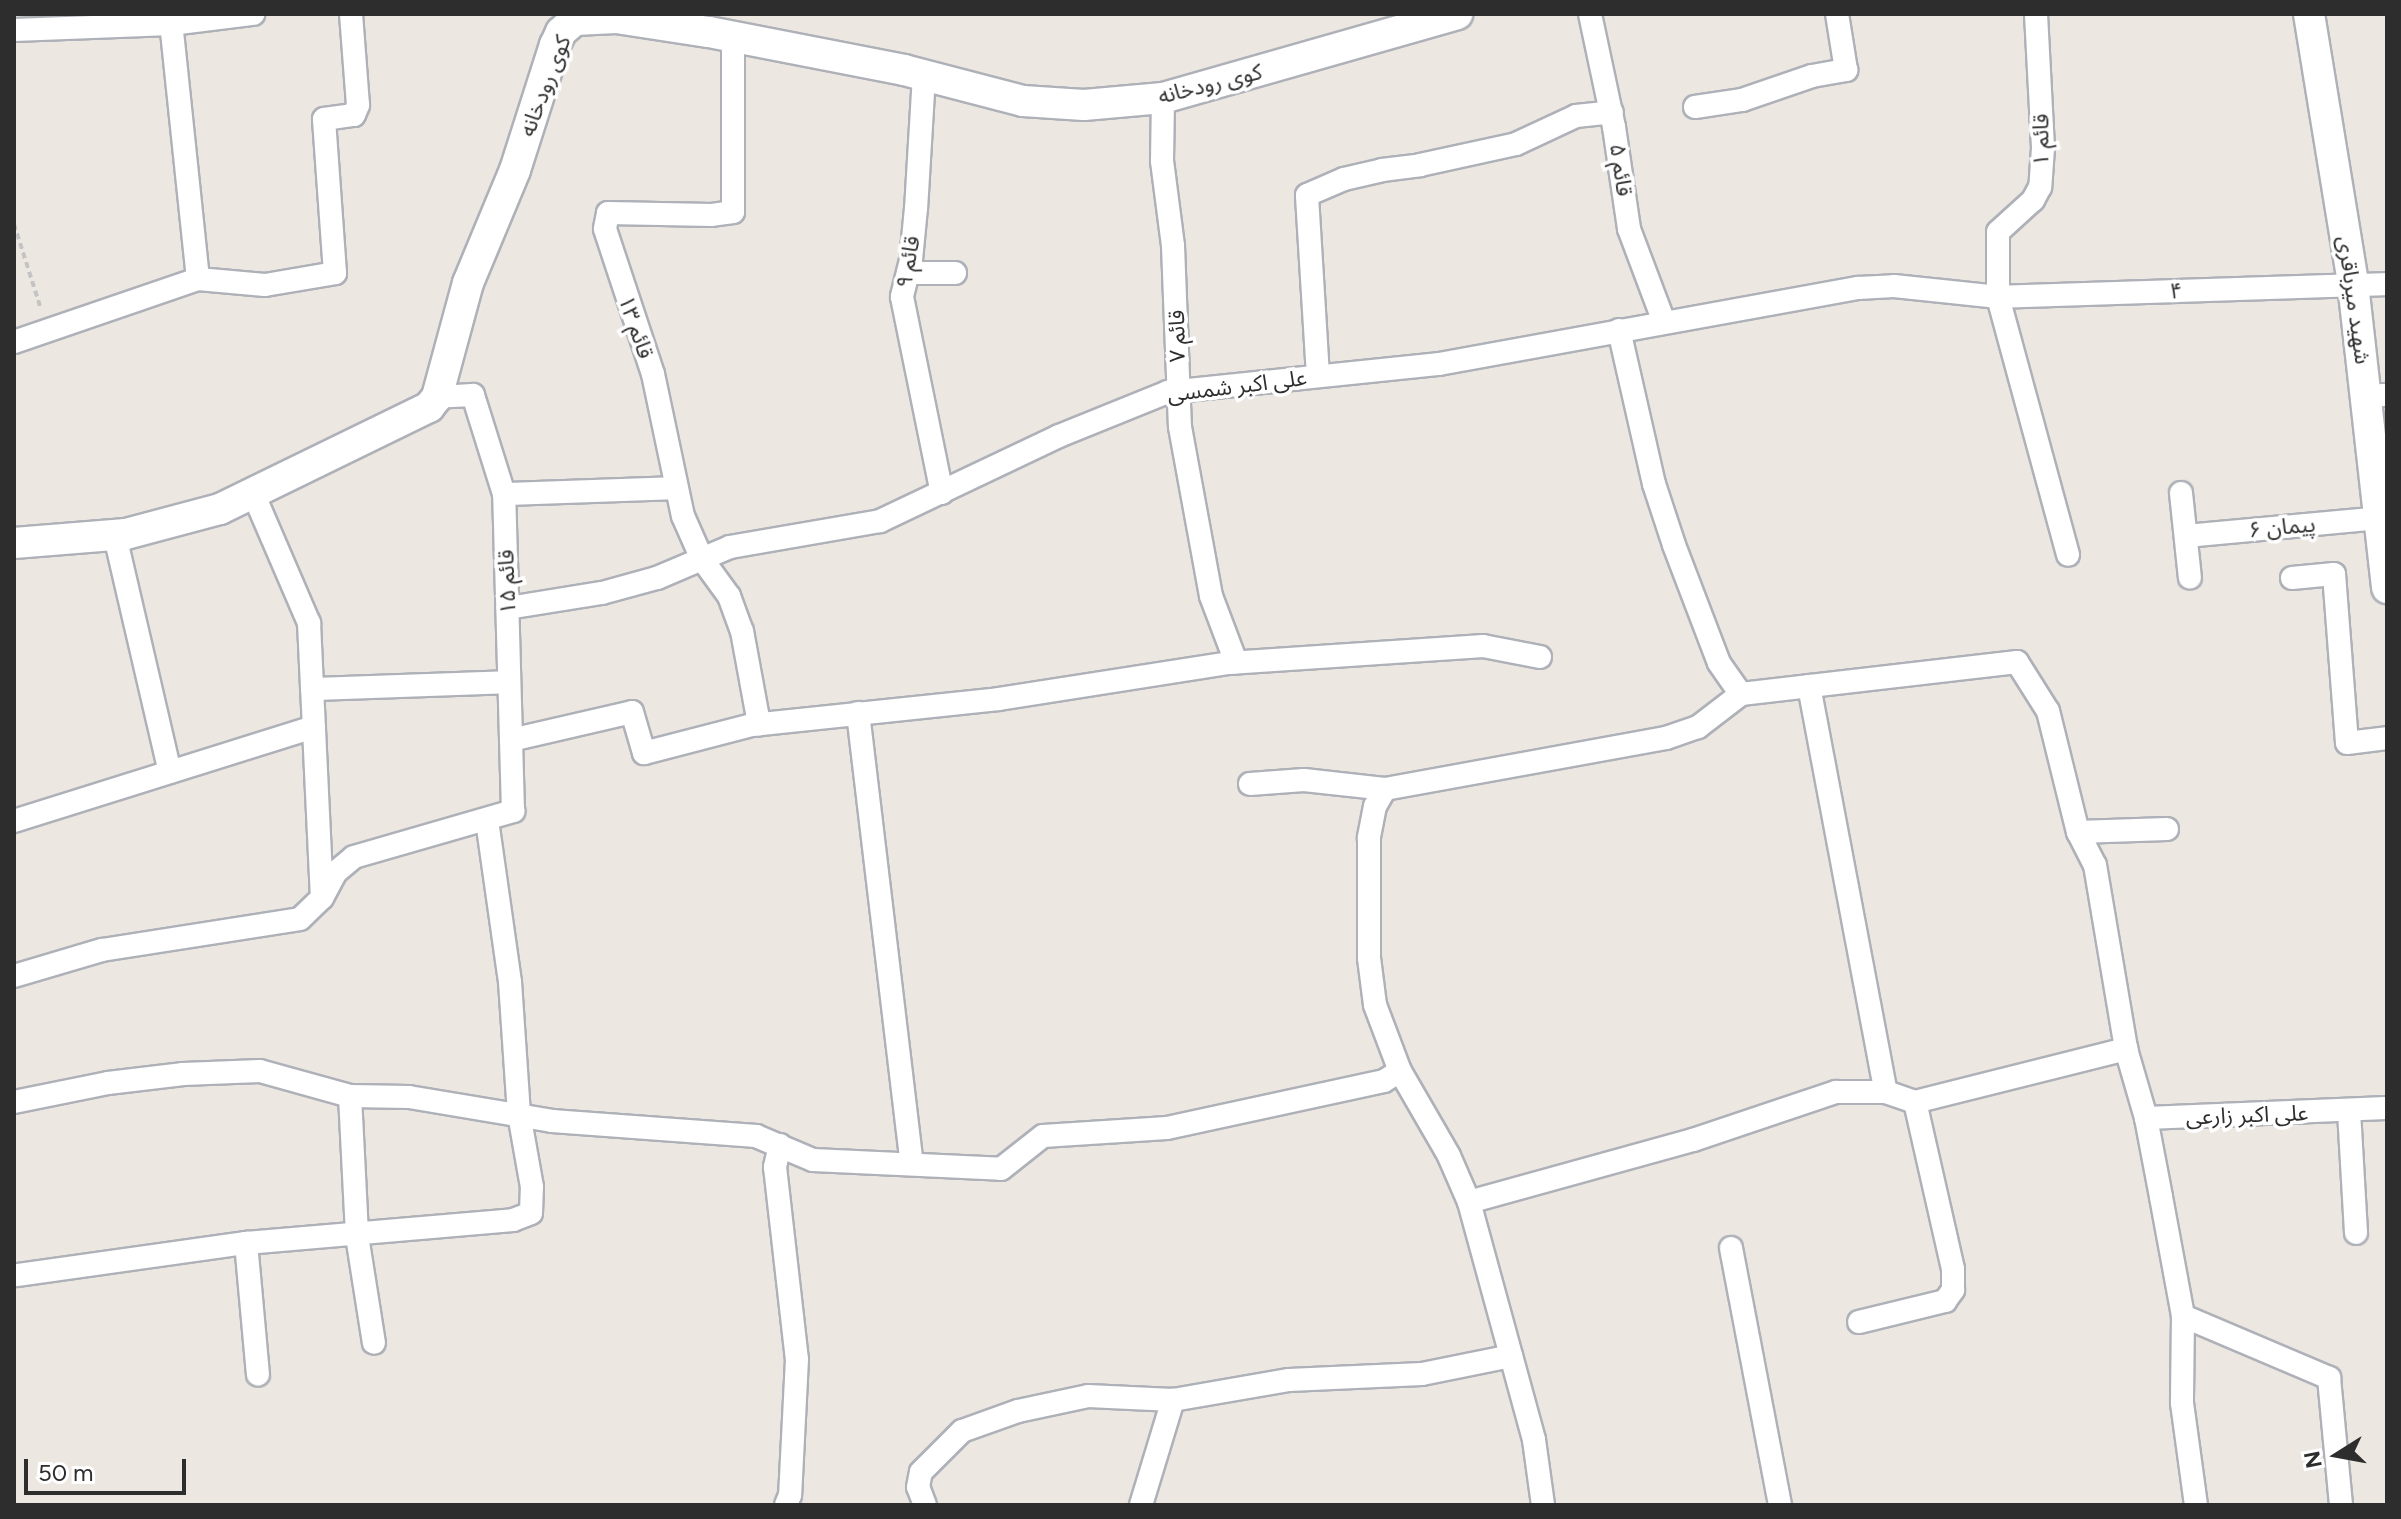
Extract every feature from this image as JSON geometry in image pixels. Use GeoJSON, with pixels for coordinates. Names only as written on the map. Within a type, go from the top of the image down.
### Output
{"type":"FeatureCollection","features":[{"type":"Feature","properties":{"kind":"street"},"geometry":{"type":"LineString","coordinates":[[14,30],[253,14]]}},
{"type":"Feature","properties":{"kind":"street"},"geometry":{"type":"LineString","coordinates":[[14,342],[198,279],[265,285],[335,273],[324,119],[354,115],[358,105],[351,14]]}},
{"type":"Feature","properties":{"kind":"street","name":"کوی رودخانه"},"geometry":{"type":"LineString","coordinates":[[437,397],[468,283],[515,170],[555,45],[570,16],[616,18],[733,37],[924,75],[1023,101],[1084,105],[1163,98],[1376,40],[1457,14]]}},
{"type":"Feature","properties":{"kind":"street","name":"قائم ۵"},"geometry":{"type":"LineString","coordinates":[[1590,14],[1612,112],[1629,229],[1664,322]]}},
{"type":"Feature","properties":{"kind":"street"},"geometry":{"type":"LineString","coordinates":[[1695,107],[1742,100],[1812,76],[1846,70],[1837,14]]}},
{"type":"Feature","properties":{"kind":"street","name":"قائم ۱"},"geometry":{"type":"LineString","coordinates":[[2036,14],[2043,148],[2040,187],[2033,200],[1998,232],[1998,297],[2068,555]]}},
{"type":"Feature","properties":{"kind":"street","name":"شهید میرباقری"},"geometry":{"type":"LineString","coordinates":[[2309,14],[2353,284],[2376,395],[2379,518],[2387,588]]}},
{"type":"Feature","properties":{"kind":"street"},"geometry":{"type":"LineString","coordinates":[[170,19],[198,279]]}},
{"type":"Feature","properties":{"kind":"street","name":"قائم ۱۳"},"geometry":{"type":"LineString","coordinates":[[733,37],[733,212],[712,215],[608,213],[605,229],[653,374],[683,516],[702,559],[729,596],[742,631],[759,724]]}},
{"type":"Feature","properties":{"kind":"street","name":"قائم ۹"},"geometry":{"type":"LineString","coordinates":[[924,75],[916,208],[902,297],[942,493]]}},
{"type":"Feature","properties":{"kind":"street","name":"قائم ۷"},"geometry":{"type":"LineString","coordinates":[[1163,98],[1162,161],[1173,246],[1177,391],[1211,596],[1236,662]]}},
{"type":"Feature","properties":{"kind":"street"},"geometry":{"type":"LineString","coordinates":[[1318,376],[1307,195],[1382,170],[1516,144],[1576,116],[1612,112]]}},
{"type":"Feature","properties":{"kind":"street"},"geometry":{"type":"LineString","coordinates":[[908,273],[955,273]]}},
{"type":"Feature","properties":{"kind":"street","name":"۴"},"geometry":{"type":"LineString","coordinates":[[1998,297],[2387,284]]}},
{"type":"Feature","properties":{"kind":"street","name":"علی اکبر شمسی"},"geometry":{"type":"LineString","coordinates":[[508,608],[602,593],[657,578],[730,547],[880,521],[1059,436],[1177,391],[1439,364],[1858,288],[1894,286],[1998,297]]}},
{"type":"Feature","properties":{"kind":"street"},"geometry":{"type":"LineString","coordinates":[[1619,330],[1654,484],[1674,545],[1719,663],[1741,694]]}},
{"type":"Feature","properties":{"kind":"street","name":"قائم ۱۵"},"geometry":{"type":"LineString","coordinates":[[437,397],[473,395],[504,494],[513,811],[487,821]]}},
{"type":"Feature","properties":{"kind":"street"},"geometry":{"type":"LineString","coordinates":[[14,543],[115,536],[158,528],[220,509],[429,407],[437,397]]}},
{"type":"Feature","properties":{"kind":"street"},"geometry":{"type":"LineString","coordinates":[[504,494],[675,488]]}},
{"type":"Feature","properties":{"kind":"street"},"geometry":{"type":"LineString","coordinates":[[253,493],[309,623],[322,898]]}},
{"type":"Feature","properties":{"kind":"street"},"geometry":{"type":"LineString","coordinates":[[2181,493],[2190,578]]}},
{"type":"Feature","properties":{"kind":"street","name":"پیمان ۶"},"geometry":{"type":"LineString","coordinates":[[2186,536],[2379,518]]}},
{"type":"Feature","properties":{"kind":"street"},"geometry":{"type":"LineString","coordinates":[[115,536],[170,772]]}},
{"type":"Feature","properties":{"kind":"street"},"geometry":{"type":"LineString","coordinates":[[2292,578],[2334,574],[2347,743],[2387,738]]}},
{"type":"Feature","properties":{"kind":"street"},"geometry":{"type":"LineString","coordinates":[[511,740],[632,712],[644,753],[759,724],[1011,697],[1236,662],[1354,656],[1411,648],[1483,646],[1540,657]]}},
{"type":"Feature","properties":{"kind":"street"},"geometry":{"type":"LineString","coordinates":[[1250,784],[1304,780],[1385,789],[1666,738],[1698,727],[1741,694],[2017,662],[2048,711],[2078,832],[2095,865],[2126,1049],[2146,1118],[2183,1316],[2182,1403],[2196,1505]]}},
{"type":"Feature","properties":{"kind":"street"},"geometry":{"type":"LineString","coordinates":[[312,689],[509,682]]}},
{"type":"Feature","properties":{"kind":"street"},"geometry":{"type":"LineString","coordinates":[[1809,686],[1886,1092]]}},
{"type":"Feature","properties":{"kind":"street"},"geometry":{"type":"LineString","coordinates":[[858,713],[912,1164]]}},
{"type":"Feature","properties":{"kind":"street"},"geometry":{"type":"LineString","coordinates":[[14,821],[314,727]]}},
{"type":"Feature","properties":{"kind":"street"},"geometry":{"type":"LineString","coordinates":[[1385,789],[1375,806],[1369,838],[1369,958],[1375,1005],[1400,1071],[1449,1156],[1469,1202],[1534,1440],[1543,1505]]}},
{"type":"Feature","properties":{"kind":"street"},"geometry":{"type":"LineString","coordinates":[[14,976],[102,950],[300,919],[322,898],[336,872],[354,857],[487,821],[510,982],[519,1114],[532,1187],[531,1213],[513,1220],[357,1236],[246,1243],[17,1275]]}},
{"type":"Feature","properties":{"kind":"street"},"geometry":{"type":"LineString","coordinates":[[2078,832],[2167,829]]}},
{"type":"Feature","properties":{"kind":"street"},"geometry":{"type":"LineString","coordinates":[[1469,1202],[1693,1140],[1836,1092],[1886,1092],[1915,1102],[2126,1049]]}},
{"type":"Feature","properties":{"kind":"street"},"geometry":{"type":"LineString","coordinates":[[14,1102],[108,1083],[183,1074],[260,1071],[350,1096],[409,1097],[552,1121],[756,1136],[813,1160],[1001,1169],[1043,1136],[1167,1128],[1384,1081],[1400,1071]]}},
{"type":"Feature","properties":{"kind":"street"},"geometry":{"type":"LineString","coordinates":[[350,1096],[357,1236],[374,1343]]}},
{"type":"Feature","properties":{"kind":"street"},"geometry":{"type":"LineString","coordinates":[[1859,1322],[1945,1301],[1953,1290],[1953,1269],[1915,1102]]}},
{"type":"Feature","properties":{"kind":"street","name":"علی اکبر زارعی"},"geometry":{"type":"LineString","coordinates":[[2146,1118],[2387,1108]]}},
{"type":"Feature","properties":{"kind":"street"},"geometry":{"type":"LineString","coordinates":[[2349,1111],[2356,1233]]}},
{"type":"Feature","properties":{"kind":"street"},"geometry":{"type":"LineString","coordinates":[[780,1145],[775,1167],[797,1359],[790,1495],[786,1505]]}},
{"type":"Feature","properties":{"kind":"street"},"geometry":{"type":"LineString","coordinates":[[246,1243],[258,1374]]}},
{"type":"Feature","properties":{"kind":"street"},"geometry":{"type":"LineString","coordinates":[[1731,1248],[1780,1505]]}},
{"type":"Feature","properties":{"kind":"street"},"geometry":{"type":"LineString","coordinates":[[2183,1316],[2329,1378],[2341,1505]]}},
{"type":"Feature","properties":{"kind":"street"},"geometry":{"type":"LineString","coordinates":[[925,1505],[918,1487],[921,1472],[962,1431],[1018,1411],[1088,1396],[1173,1400],[1289,1380],[1422,1374],[1511,1356]]}},
{"type":"Feature","properties":{"kind":"street"},"geometry":{"type":"LineString","coordinates":[[1141,1505],[1173,1400]]}},
{"type":"Feature","properties":{"kind":"path"},"geometry":{"type":"LineString","coordinates":[[14,224],[48,330]]}}]}
